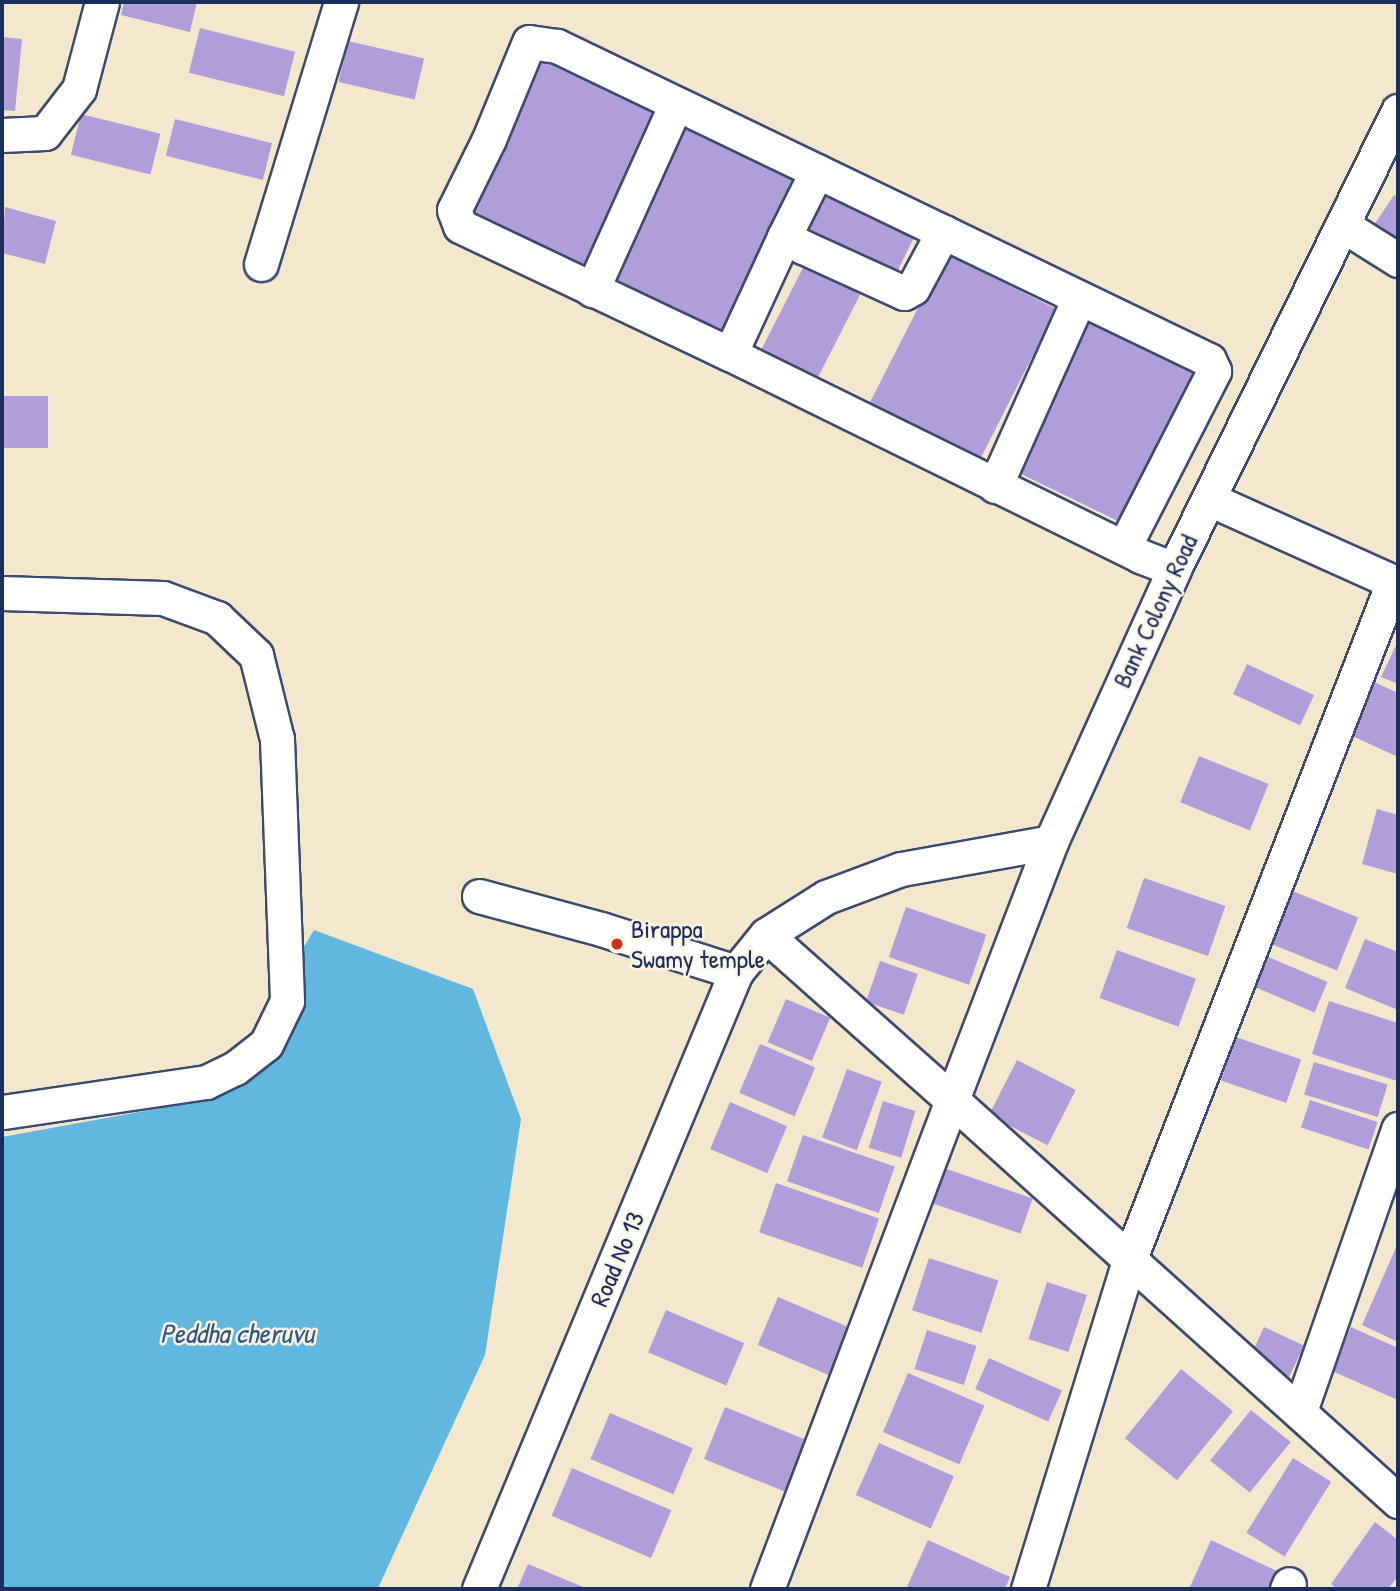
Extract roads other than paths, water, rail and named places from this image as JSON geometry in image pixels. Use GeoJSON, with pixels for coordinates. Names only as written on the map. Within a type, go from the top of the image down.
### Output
{"type":"FeatureCollection","features":[{"type":"Feature","properties":{"kind":"street"},"geometry":{"type":"LineString","coordinates":[[2,135],[45,133],[79,89],[102,2]]}},
{"type":"Feature","properties":{"kind":"street"},"geometry":{"type":"LineString","coordinates":[[261,264],[341,2]]}},
{"type":"Feature","properties":{"kind":"street"},"geometry":{"type":"LineString","coordinates":[[1124,547],[1214,371],[1209,360],[557,46],[529,42],[489,139],[454,210],[460,226],[730,354],[995,486],[1124,547],[1174,569]]}},
{"type":"Feature","properties":{"kind":"street"},"geometry":{"type":"LineString","coordinates":[[592,290],[676,104]]}},
{"type":"Feature","properties":{"kind":"street","name":"Bank Colony Road"},"geometry":{"type":"LineString","coordinates":[[767,1589],[1051,842],[1174,569],[1345,226],[1398,111]]}},
{"type":"Feature","properties":{"kind":"street"},"geometry":{"type":"LineString","coordinates":[[730,354],[817,171]]}},
{"type":"Feature","properties":{"kind":"street"},"geometry":{"type":"LineString","coordinates":[[1345,226],[1398,260]]}},
{"type":"Feature","properties":{"kind":"street"},"geometry":{"type":"LineString","coordinates":[[784,237],[904,293],[913,288],[943,232]]}},
{"type":"Feature","properties":{"kind":"street"},"geometry":{"type":"LineString","coordinates":[[995,486],[1079,298]]}},
{"type":"Feature","properties":{"kind":"street"},"geometry":{"type":"LineString","coordinates":[[1028,1589],[1129,1261],[1396,583],[1209,499]]}},
{"type":"Feature","properties":{"kind":"street"},"geometry":{"type":"LineString","coordinates":[[2,593],[163,598],[217,618],[256,655],[277,739],[287,1001],[266,1044],[235,1068],[206,1082],[2,1112]]}},
{"type":"Feature","properties":{"kind":"street"},"geometry":{"type":"LineString","coordinates":[[1051,842],[901,869],[827,897],[766,934],[1398,1500]]}},
{"type":"Feature","properties":{"kind":"street"},"geometry":{"type":"LineString","coordinates":[[479,896],[601,929],[736,972]]}},
{"type":"Feature","properties":{"kind":"street","name":"Road No 13"},"geometry":{"type":"LineString","coordinates":[[479,1589],[736,972],[766,934]]}},
{"type":"Feature","properties":{"kind":"street"},"geometry":{"type":"LineString","coordinates":[[1300,1410],[1398,1129]]}},
{"type":"Feature","properties":{"kind":"water","name":"Peddha cheruvu"},"geometry":{"type":"Polygon","coordinates":[[[314,930],[473,989],[521,1119],[485,1355],[379,1586],[377,1589],[2,1589],[2,1137],[210,1099],[314,930]]]}},
{"type":"Feature","properties":{"kind":"place","name":"Birappa Swamy temple"},"geometry":{"type":"Point","coordinates":[617,944]}}]}
